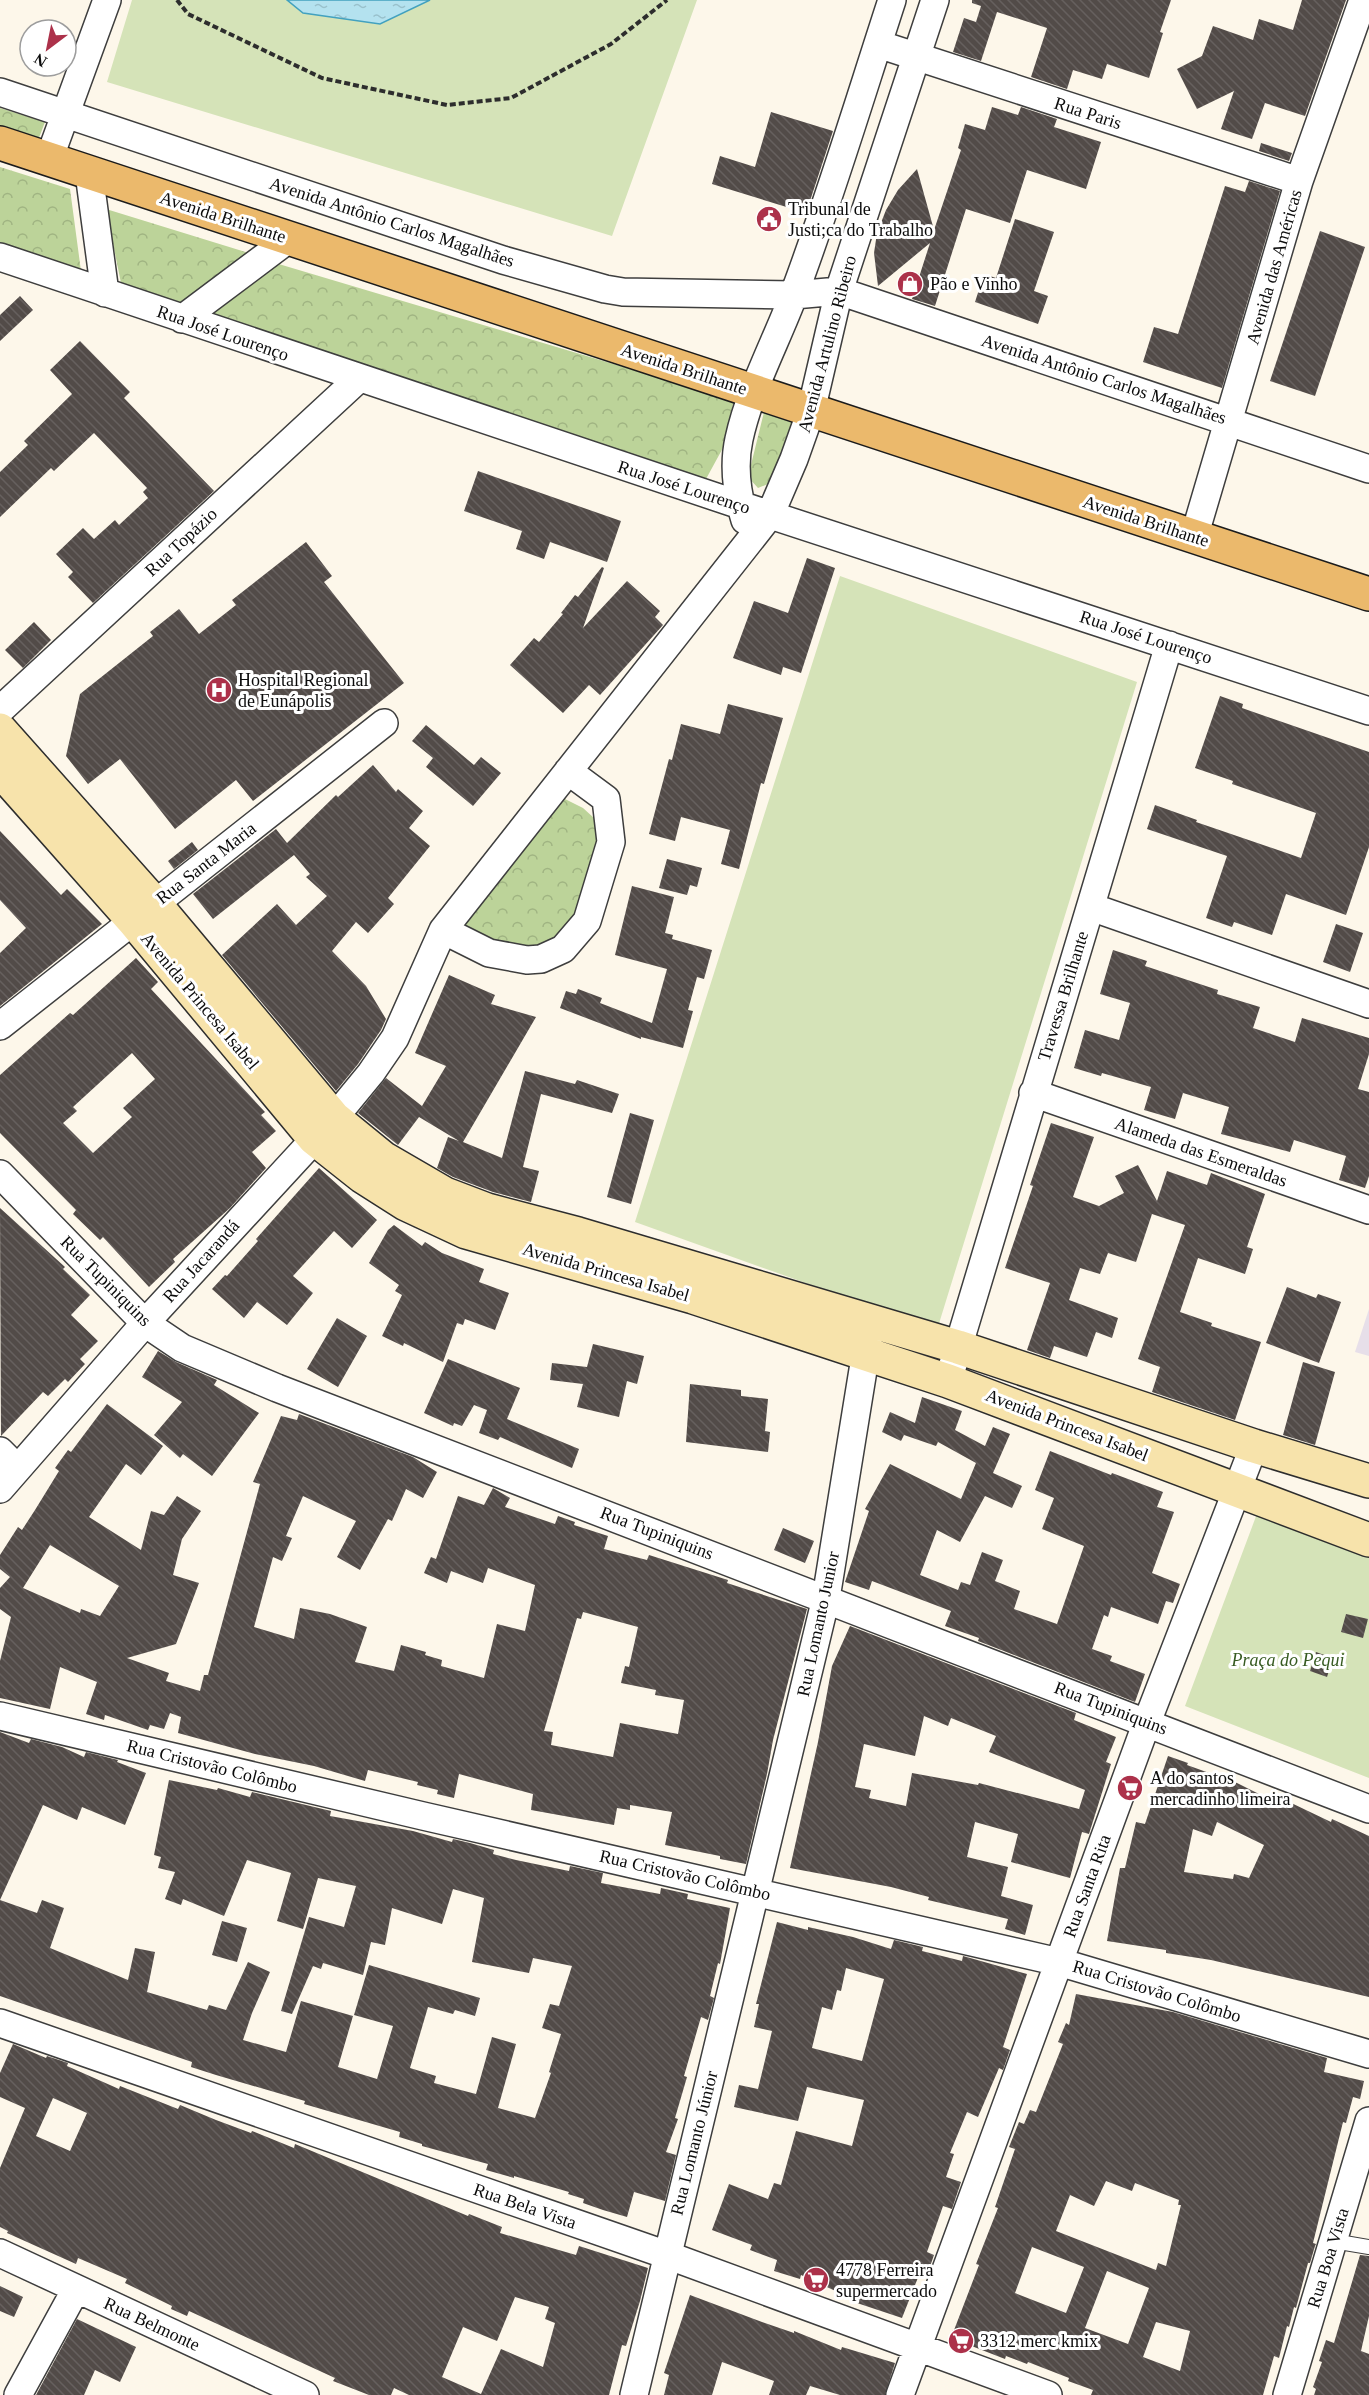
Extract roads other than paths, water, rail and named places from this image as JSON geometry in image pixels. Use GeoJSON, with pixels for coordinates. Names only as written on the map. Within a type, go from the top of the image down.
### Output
{"type":"FeatureCollection","features":[{"type":"Feature","properties":{"kind":"main road","name":"Avenida Brilhante"},"geometry":{"type":"LineString","coordinates":[[0,143],[1369,594]]}},
{"type":"Feature","properties":{"kind":"main road","name":"Avenida Princesa Isabel"},"geometry":{"type":"LineString","coordinates":[[0,730],[144,912],[362,1176],[406,1204],[466,1232],[693,1297],[948,1381],[1070,1425],[1369,1540]]}},
{"type":"Feature","properties":{"kind":"main road","name":"Avenida Princesa Isabel"},"geometry":{"type":"LineString","coordinates":[[0,770],[144,912]]}},
{"type":"Feature","properties":{"kind":"main road","name":"Avenida Princesa Isabel"},"geometry":{"type":"LineString","coordinates":[[324,1128],[383,1158],[445,1194],[487,1210],[578,1234],[958,1347],[1254,1446],[1369,1481]]}},
{"type":"Feature","properties":{"kind":"main road"},"geometry":{"type":"LineString","coordinates":[[1070,1425],[1081,1388]]}},
{"type":"Feature","properties":{"kind":"street"},"geometry":{"type":"LineString","coordinates":[[49,159],[107,0]]}},
{"type":"Feature","properties":{"kind":"street"},"geometry":{"type":"LineString","coordinates":[[751,541],[740,506],[735,469],[739,439],[754,392],[794,295],[892,0]]}},
{"type":"Feature","properties":{"kind":"street","name":"Avenida Artulino Ribeiro"},"geometry":{"type":"LineString","coordinates":[[568,771],[770,515],[811,411],[839,291],[935,0]]}},
{"type":"Feature","properties":{"kind":"street","name":"Avenida das Américas"},"geometry":{"type":"LineString","coordinates":[[1194,537],[1299,181],[1363,0]]}},
{"type":"Feature","properties":{"kind":"street","name":"Rua Paris"},"geometry":{"type":"LineString","coordinates":[[878,44],[1299,181]]}},
{"type":"Feature","properties":{"kind":"street","name":"Avenida Antônio Carlos Magalhães"},"geometry":{"type":"LineString","coordinates":[[0,92],[503,260],[605,289],[642,292],[794,295],[839,291],[1369,469]]}},
{"type":"Feature","properties":{"kind":"street"},"geometry":{"type":"LineString","coordinates":[[89,172],[105,293]]}},
{"type":"Feature","properties":{"kind":"street"},"geometry":{"type":"LineString","coordinates":[[182,319],[290,238]]}},
{"type":"Feature","properties":{"kind":"street","name":"Rua José Lourenço"},"geometry":{"type":"LineString","coordinates":[[0,257],[740,506],[1369,711]]}},
{"type":"Feature","properties":{"kind":"street","name":"Rua Topázio"},"geometry":{"type":"LineString","coordinates":[[0,710],[355,382],[348,375]]}},
{"type":"Feature","properties":{"kind":"street","name":"Travessa Brilhante"},"geometry":{"type":"LineString","coordinates":[[948,1381],[1169,645]]}},
{"type":"Feature","properties":{"kind":"street","name":"Rua Santa Maria"},"geometry":{"type":"LineString","coordinates":[[0,1026],[384,723]]}},
{"type":"Feature","properties":{"kind":"street"},"geometry":{"type":"LineString","coordinates":[[443,930],[489,953],[527,960],[541,959],[563,949],[587,921],[611,842],[606,799],[568,771]]}},
{"type":"Feature","properties":{"kind":"street","name":"Rua Jacarandá"},"geometry":{"type":"LineString","coordinates":[[0,1489],[9,1459],[145,1323],[324,1128],[370,1073],[395,1038],[443,930],[568,771]]}},
{"type":"Feature","properties":{"kind":"street"},"geometry":{"type":"LineString","coordinates":[[1091,907],[1369,1004]]}},
{"type":"Feature","properties":{"kind":"street","name":"Alameda das Esmeraldas"},"geometry":{"type":"LineString","coordinates":[[1033,1093],[1369,1210]]}},
{"type":"Feature","properties":{"kind":"street","name":"Rua Tupiniquins"},"geometry":{"type":"LineString","coordinates":[[0,1174],[145,1323],[182,1348],[277,1388],[1369,1809]]}},
{"type":"Feature","properties":{"kind":"street","name":"Rua Lomanto Junior"},"geometry":{"type":"LineString","coordinates":[[755,1891],[826,1598],[871,1322]]}},
{"type":"Feature","properties":{"kind":"street","name":"Rua Santa Rita"},"geometry":{"type":"LineString","coordinates":[[900,2395],[1147,1722],[1254,1446]]}},
{"type":"Feature","properties":{"kind":"street","name":"Rua Cristovão Colômbo"},"geometry":{"type":"LineString","coordinates":[[0,1716],[434,1819],[1059,1962],[1368,2051]]}},
{"type":"Feature","properties":{"kind":"street","name":"Rua Lomanto Júnior"},"geometry":{"type":"LineString","coordinates":[[634,2395],[755,1891]]}},
{"type":"Feature","properties":{"kind":"street","name":"Rua Bela Vista"},"geometry":{"type":"LineString","coordinates":[[0,2024],[667,2255],[1048,2395]]}},
{"type":"Feature","properties":{"kind":"street","name":"Rua Boa Vista"},"geometry":{"type":"LineString","coordinates":[[1287,2395],[1369,2121]]}},
{"type":"Feature","properties":{"kind":"street","name":"Rua Belmonte"},"geometry":{"type":"LineString","coordinates":[[0,2253],[305,2395]]}},
{"type":"Feature","properties":{"kind":"street"},"geometry":{"type":"LineString","coordinates":[[18,2395],[76,2289]]}},
{"type":"Feature","properties":{"kind":"lane"},"geometry":{"type":"LineString","coordinates":[[1333,2241],[1369,2247]]}},
{"type":"Feature","properties":{"kind":"water"},"geometry":{"type":"Polygon","coordinates":[[[287,0],[430,0],[380,24],[303,13],[287,0]]]}},
{"type":"Feature","properties":{"kind":"place","name":"Tribunal de Justi;ca do Trabalho"},"geometry":{"type":"Point","coordinates":[769,219]}},
{"type":"Feature","properties":{"kind":"place","name":"Pão e Vinho"},"geometry":{"type":"Point","coordinates":[910,284]}},
{"type":"Feature","properties":{"kind":"place","name":"Hospital Regional de Eunápolis"},"geometry":{"type":"Point","coordinates":[219,690]}},
{"type":"Feature","properties":{"kind":"place","name":"A do santos mercadinho limeira"},"geometry":{"type":"Point","coordinates":[1130,1788]}},
{"type":"Feature","properties":{"kind":"place","name":"4778 Ferreira supermercado"},"geometry":{"type":"Point","coordinates":[816,2280]}},
{"type":"Feature","properties":{"kind":"place","name":"3312 merc kmix"},"geometry":{"type":"Point","coordinates":[961,2341]}},
{"type":"Feature","properties":{"kind":"park label","name":"Praça do Pequi"},"geometry":{"type":"Point","coordinates":[1288,1660]}}]}
